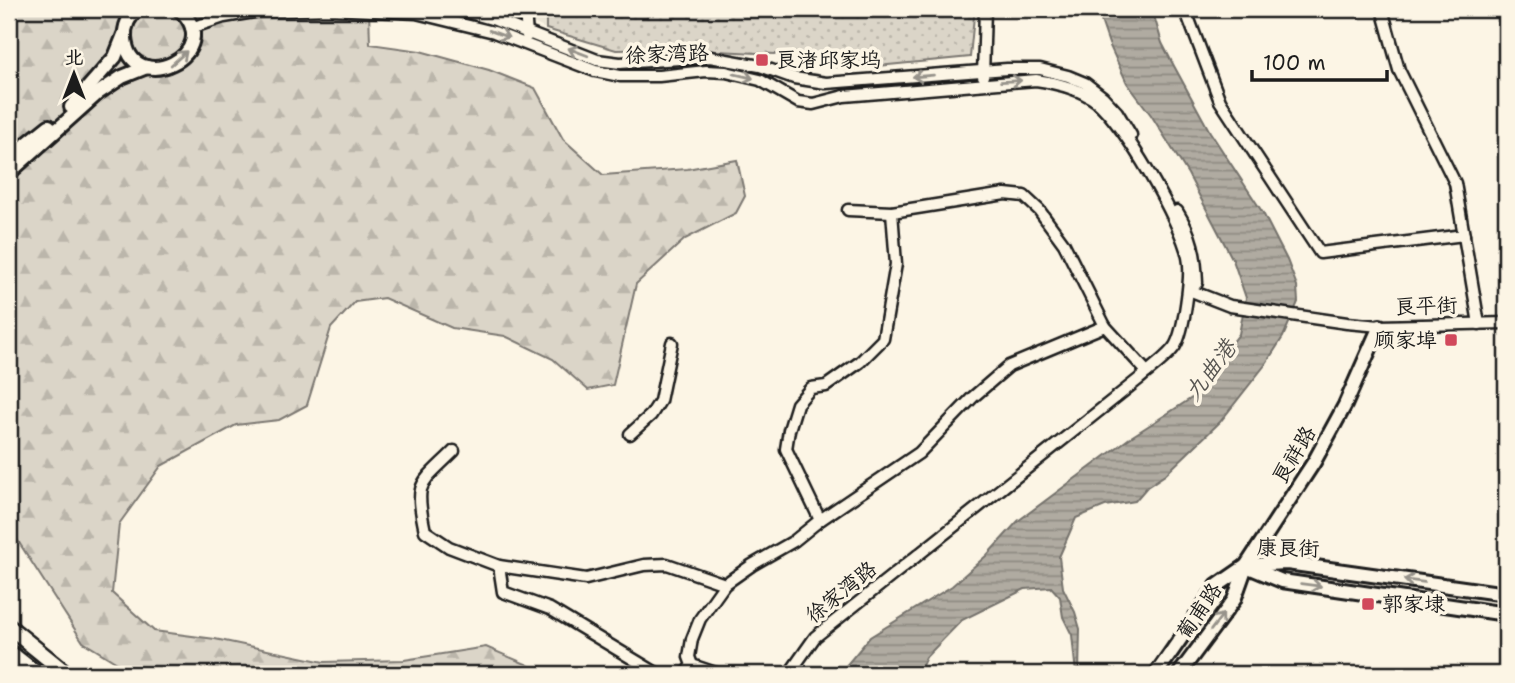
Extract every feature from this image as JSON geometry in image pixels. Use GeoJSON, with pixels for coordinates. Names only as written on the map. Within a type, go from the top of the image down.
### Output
{"type":"FeatureCollection","features":[{"type":"Feature","properties":{"kind":"highway"},"geometry":{"type":"LineString","coordinates":[[9,627],[67,674]]}},
{"type":"Feature","properties":{"kind":"highway"},"geometry":{"type":"LineString","coordinates":[[9,652],[37,674]]}},
{"type":"Feature","properties":{"kind":"main road"},"geometry":{"type":"LineString","coordinates":[[9,158],[71,107],[100,76],[115,57],[125,21],[138,9]]}},
{"type":"Feature","properties":{"kind":"main road"},"geometry":{"type":"LineString","coordinates":[[9,173],[98,93],[122,77],[147,67],[167,67],[184,56],[192,38],[191,27],[178,9]]}},
{"type":"Feature","properties":{"kind":"main road"},"geometry":{"type":"LineString","coordinates":[[125,21],[125,43],[137,61],[147,67]]}},
{"type":"Feature","properties":{"kind":"main road","name":"良祥路"},"geometry":{"type":"LineString","coordinates":[[1217,586],[1246,566],[1314,462],[1345,405],[1380,326]]}},
{"type":"Feature","properties":{"kind":"main road","name":"康良街"},"geometry":{"type":"LineString","coordinates":[[1246,566],[1287,563],[1506,594]]}},
{"type":"Feature","properties":{"kind":"main road","name":"康良街"},"geometry":{"type":"LineString","coordinates":[[1246,566],[1282,581],[1506,614]]}},
{"type":"Feature","properties":{"kind":"main road","name":"葡甫路"},"geometry":{"type":"LineString","coordinates":[[1180,674],[1234,600],[1246,566]]}},
{"type":"Feature","properties":{"kind":"main road","name":"葡甫路"},"geometry":{"type":"LineString","coordinates":[[1156,674],[1217,586]]}},
{"type":"Feature","properties":{"kind":"street"},"geometry":{"type":"LineString","coordinates":[[190,9],[204,9]]}},
{"type":"Feature","properties":{"kind":"street","name":"徐家湾路"},"geometry":{"type":"LineString","coordinates":[[191,27],[224,17],[260,11],[330,9],[402,12],[452,20],[494,32],[595,71],[620,76],[726,72],[760,80],[798,102],[813,104],[844,96],[1036,80],[1060,84],[1094,100],[1111,117],[1131,145],[1176,222],[1188,258],[1189,290],[1175,346],[1147,372],[815,637],[789,674]]}},
{"type":"Feature","properties":{"kind":"street","name":"徐家湾路"},"geometry":{"type":"LineString","coordinates":[[456,9],[527,32],[597,60],[643,63],[710,57],[760,66],[794,78],[826,83],[1040,69],[1068,76],[1085,83],[1117,112],[1187,228],[1196,259],[1197,283],[1189,290]]}},
{"type":"Feature","properties":{"kind":"street"},"geometry":{"type":"LineString","coordinates":[[525,9],[527,45]]}},
{"type":"Feature","properties":{"kind":"street"},"geometry":{"type":"LineString","coordinates":[[982,83],[985,9]]}},
{"type":"Feature","properties":{"kind":"street"},"geometry":{"type":"LineString","coordinates":[[1185,9],[1220,101],[1320,253],[1464,235]]}},
{"type":"Feature","properties":{"kind":"street"},"geometry":{"type":"LineString","coordinates":[[1382,9],[1399,70],[1455,183],[1479,324]]}},
{"type":"Feature","properties":{"kind":"street"},"geometry":{"type":"LineString","coordinates":[[848,210],[892,212],[1005,194],[1024,196],[1039,210],[1064,244],[1105,326],[1147,372]]}},
{"type":"Feature","properties":{"kind":"street"},"geometry":{"type":"LineString","coordinates":[[820,520],[786,450],[789,430],[797,404],[811,388],[825,386],[834,380],[860,362],[883,339],[896,264],[892,212]]}},
{"type":"Feature","properties":{"kind":"street","name":"良平街"},"geometry":{"type":"LineString","coordinates":[[1189,290],[1230,306],[1347,323],[1380,326],[1506,323]]}},
{"type":"Feature","properties":{"kind":"street"},"geometry":{"type":"LineString","coordinates":[[692,666],[691,648],[700,619],[725,584],[794,541],[820,520],[919,453],[973,397],[1009,366],[1105,326]]}},
{"type":"Feature","properties":{"kind":"street"},"geometry":{"type":"LineString","coordinates":[[630,434],[651,415],[660,401],[672,343]]}},
{"type":"Feature","properties":{"kind":"street"},"geometry":{"type":"LineString","coordinates":[[454,451],[421,483],[418,500],[425,531],[449,547],[499,566],[586,579],[644,565],[667,564],[725,584]]}},
{"type":"Feature","properties":{"kind":"street"},"geometry":{"type":"LineString","coordinates":[[499,566],[503,592],[550,609],[658,674]]}},
{"type":"Feature","properties":{"kind":"street"},"geometry":{"type":"LineString","coordinates":[[685,674],[692,666]]}},
{"type":"Feature","properties":{"kind":"street"},"geometry":{"type":"LineString","coordinates":[[692,666],[719,674]]}},
{"type":"Feature","properties":{"kind":"shaded area"},"geometry":{"type":"Polygon","coordinates":[[[503,9],[546,9],[546,29],[503,9]]]}},
{"type":"Feature","properties":{"kind":"shaded area"},"geometry":{"type":"Polygon","coordinates":[[[1097,9],[1152,9],[1162,43],[1174,66],[1210,132],[1263,213],[1287,260],[1297,286],[1298,302],[1283,337],[1265,365],[1220,422],[1135,501],[1105,506],[1076,518],[1059,557],[1063,588],[1080,629],[1079,674],[1076,674],[1072,635],[1063,617],[1060,597],[1051,587],[1025,589],[962,620],[926,657],[918,674],[839,674],[870,637],[952,586],[987,555],[1018,521],[1131,437],[1201,392],[1214,377],[1216,364],[1239,334],[1246,298],[1233,260],[1188,174],[1151,115],[1127,83],[1097,9]]]}},
{"type":"Feature","properties":{"kind":"green space"},"geometry":{"type":"Polygon","coordinates":[[[9,9],[369,9],[370,44],[420,51],[489,70],[535,88],[563,139],[603,175],[687,169],[737,160],[745,196],[736,213],[685,239],[636,284],[613,385],[588,390],[553,359],[505,336],[452,328],[384,298],[355,302],[331,328],[307,405],[279,420],[236,425],[161,466],[119,524],[112,593],[154,631],[215,639],[324,662],[404,660],[486,647],[542,674],[135,674],[83,642],[9,527],[9,9]]]}},
{"type":"Feature","properties":{"kind":"green space"},"geometry":{"type":"Polygon","coordinates":[[[546,9],[969,9],[974,16],[970,57],[847,69],[775,54],[678,49],[616,50],[546,29],[546,9]]]}},
{"type":"Feature","properties":{"kind":"place","name":"良渚邱家坞"},"geometry":{"type":"Point","coordinates":[762,60]}},
{"type":"Feature","properties":{"kind":"place","name":"顾家埠"},"geometry":{"type":"Point","coordinates":[1451,340]}},
{"type":"Feature","properties":{"kind":"place","name":"郭家埭"},"geometry":{"type":"Point","coordinates":[1368,604]}},
{"type":"Feature","properties":{"kind":"water label","name":"九曲港"},"geometry":{"type":"Point","coordinates":[1210,370]}}]}
